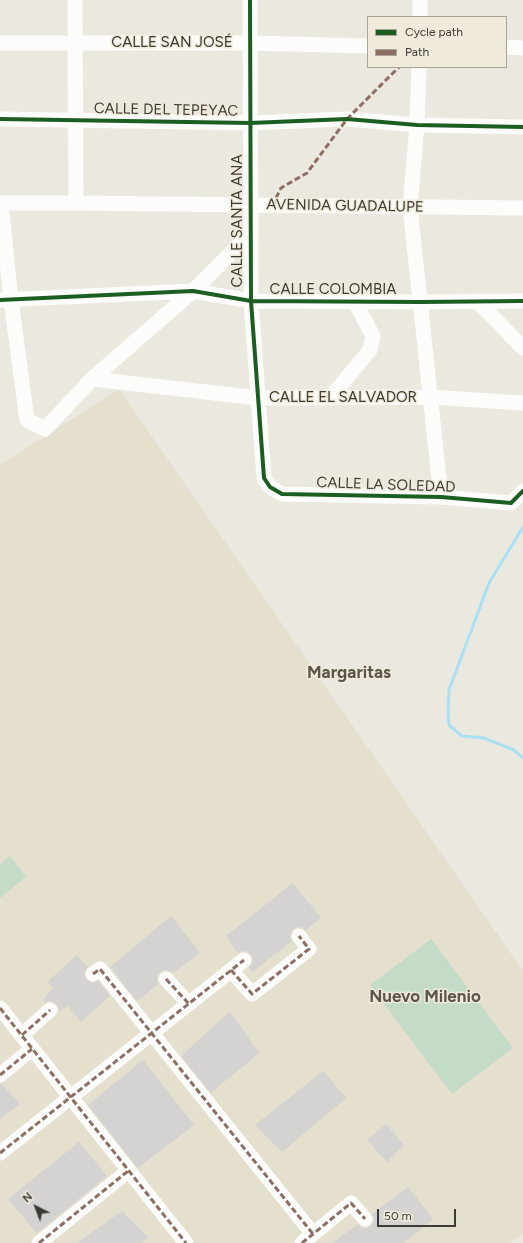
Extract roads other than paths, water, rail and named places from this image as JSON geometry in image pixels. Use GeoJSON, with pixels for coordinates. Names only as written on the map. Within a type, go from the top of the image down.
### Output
{"type":"FeatureCollection","features":[{"type":"Feature","properties":{"kind":"street"},"geometry":{"type":"LineString","coordinates":[[75,0],[76,203]]}},
{"type":"Feature","properties":{"kind":"street","name":"CALLE SANTA ANA"},"geometry":{"type":"LineString","coordinates":[[250,0],[251,301],[264,478],[270,487]]}},
{"type":"Feature","properties":{"kind":"street"},"geometry":{"type":"LineString","coordinates":[[420,0],[420,16]]}},
{"type":"Feature","properties":{"kind":"street","name":"CALLE SAN JOSÉ"},"geometry":{"type":"LineString","coordinates":[[0,43],[250,43],[367,46]]}},
{"type":"Feature","properties":{"kind":"street"},"geometry":{"type":"LineString","coordinates":[[507,48],[523,48]]}},
{"type":"Feature","properties":{"kind":"street"},"geometry":{"type":"LineString","coordinates":[[419,68],[417,125],[410,207],[441,497]]}},
{"type":"Feature","properties":{"kind":"street","name":"CALLE DEL TEPEYAC"},"geometry":{"type":"LineString","coordinates":[[0,119],[250,123],[347,119],[417,125],[523,127]]}},
{"type":"Feature","properties":{"kind":"street"},"geometry":{"type":"LineString","coordinates":[[1,203],[6,300],[27,420],[45,429],[92,379],[193,291],[250,234]]}},
{"type":"Feature","properties":{"kind":"street","name":"AVENIDA GUADALUPE"},"geometry":{"type":"LineString","coordinates":[[1,203],[523,208]]}},
{"type":"Feature","properties":{"kind":"street","name":"CALLE COLOMBIA"},"geometry":{"type":"LineString","coordinates":[[6,300],[193,291],[251,301],[523,301]]}},
{"type":"Feature","properties":{"kind":"street"},"geometry":{"type":"LineString","coordinates":[[477,301],[523,348]]}},
{"type":"Feature","properties":{"kind":"street"},"geometry":{"type":"LineString","coordinates":[[330,398],[370,350],[373,336],[355,302]]}},
{"type":"Feature","properties":{"kind":"street","name":"CALLE EL SALVADOR"},"geometry":{"type":"LineString","coordinates":[[92,379],[259,398],[430,397],[523,403]]}},
{"type":"Feature","properties":{"kind":"street","name":"CALLE LA SOLEDAD"},"geometry":{"type":"LineString","coordinates":[[270,487],[282,494],[441,497],[511,503],[523,491]]}},
{"type":"Feature","properties":{"kind":"street"},"geometry":{"type":"LineString","coordinates":[[231,970],[252,994],[309,949],[299,936]]}},
{"type":"Feature","properties":{"kind":"street"},"geometry":{"type":"LineString","coordinates":[[0,1153],[244,960]]}},
{"type":"Feature","properties":{"kind":"street"},"geometry":{"type":"LineString","coordinates":[[93,974],[100,969],[152,1033],[308,1239],[351,1203],[365,1219]]}},
{"type":"Feature","properties":{"kind":"street"},"geometry":{"type":"LineString","coordinates":[[166,978],[189,1004]]}},
{"type":"Feature","properties":{"kind":"street"},"geometry":{"type":"LineString","coordinates":[[0,1008],[182,1242]]}},
{"type":"Feature","properties":{"kind":"street"},"geometry":{"type":"LineString","coordinates":[[22,1035],[50,1010]]}},
{"type":"Feature","properties":{"kind":"street"},"geometry":{"type":"LineString","coordinates":[[0,1075],[32,1049]]}},
{"type":"Feature","properties":{"kind":"street"},"geometry":{"type":"LineString","coordinates":[[39,1243],[128,1171]]}},
{"type":"Feature","properties":{"kind":"waterway"},"geometry":{"type":"LineString","coordinates":[[523,527],[489,583],[449,690],[448,710],[449,725],[462,736],[484,738],[514,750],[523,758]]}},
{"type":"Feature","properties":{"kind":"district","name":"Margaritas"},"geometry":{"type":"Point","coordinates":[349,673]}},
{"type":"Feature","properties":{"kind":"district","name":"Nuevo Milenio"},"geometry":{"type":"Point","coordinates":[425,997]}}]}
